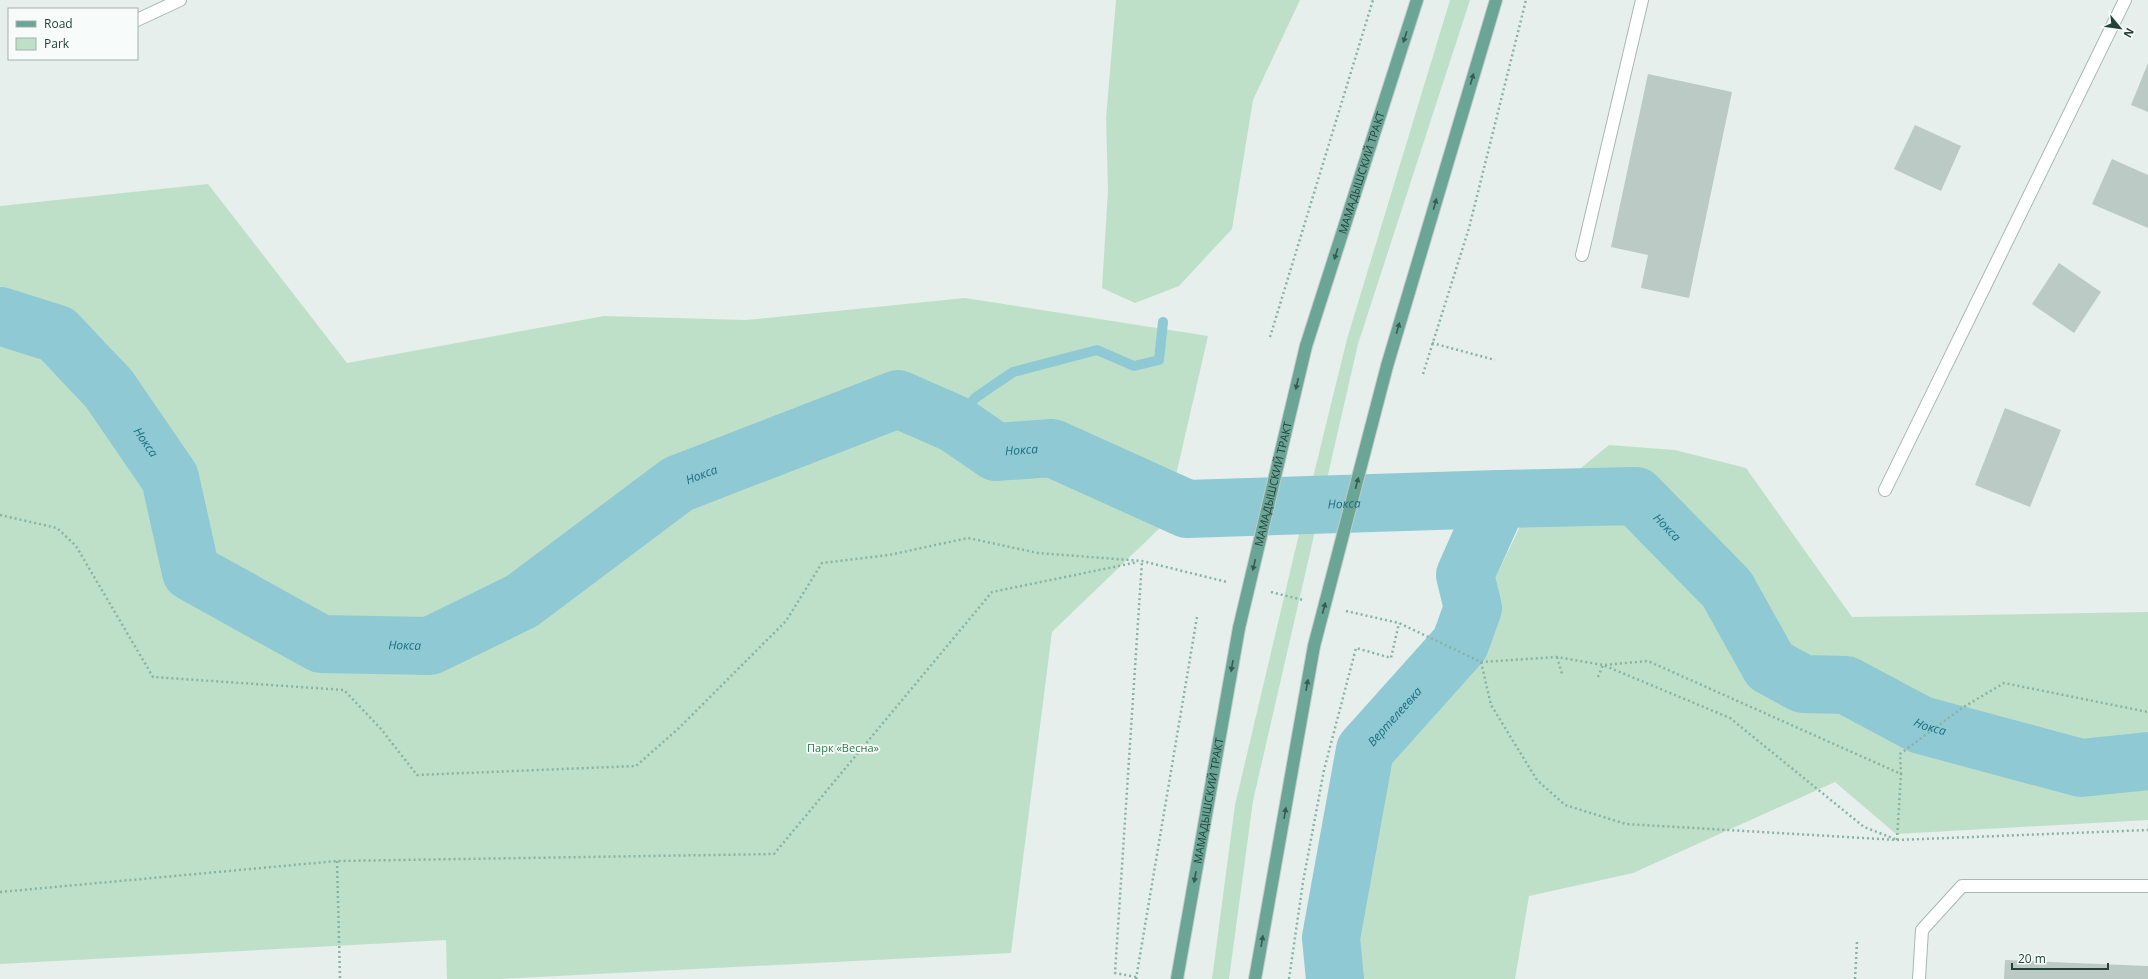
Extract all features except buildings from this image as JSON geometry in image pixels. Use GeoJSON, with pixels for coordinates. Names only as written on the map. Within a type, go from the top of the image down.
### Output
{"type":"FeatureCollection","features":[{"type":"Feature","properties":{"kind":"main road","name":"МАМАДЫШСКИЙ ТРАКТ"},"geometry":{"type":"LineString","coordinates":[[1177,979],[1239,628],[1306,346],[1417,0]]}},
{"type":"Feature","properties":{"kind":"main road"},"geometry":{"type":"LineString","coordinates":[[1255,979],[1314,646],[1387,366],[1496,0]]}},
{"type":"Feature","properties":{"kind":"lane"},"geometry":{"type":"LineString","coordinates":[[138,20],[180,0]]}},
{"type":"Feature","properties":{"kind":"lane"},"geometry":{"type":"LineString","coordinates":[[1582,255],[1642,0]]}},
{"type":"Feature","properties":{"kind":"lane"},"geometry":{"type":"LineString","coordinates":[[1885,490],[2125,0]]}},
{"type":"Feature","properties":{"kind":"lane"},"geometry":{"type":"LineString","coordinates":[[1919,979],[1922,930],[1962,886],[2148,886]]}},
{"type":"Feature","properties":{"kind":"path"},"geometry":{"type":"LineString","coordinates":[[1270,337],[1373,0]]}},
{"type":"Feature","properties":{"kind":"path"},"geometry":{"type":"LineString","coordinates":[[1422,374],[1469,228],[1526,0]]}},
{"type":"Feature","properties":{"kind":"path"},"geometry":{"type":"LineString","coordinates":[[1432,343],[1495,360]]}},
{"type":"Feature","properties":{"kind":"path"},"geometry":{"type":"LineString","coordinates":[[0,515],[57,528],[76,546],[153,677],[344,690],[381,729],[417,775],[636,766],[679,728],[786,621],[822,563],[890,555],[968,538],[1038,553],[1142,561],[1233,583]]}},
{"type":"Feature","properties":{"kind":"path"},"geometry":{"type":"LineString","coordinates":[[0,892],[337,861],[774,854],[992,592],[1142,561]]}},
{"type":"Feature","properties":{"kind":"path"},"geometry":{"type":"LineString","coordinates":[[1142,561],[1115,973],[1136,978],[1197,617]]}},
{"type":"Feature","properties":{"kind":"path"},"geometry":{"type":"LineString","coordinates":[[1263,590],[1308,602]]}},
{"type":"Feature","properties":{"kind":"path"},"geometry":{"type":"LineString","coordinates":[[1339,609],[1399,623],[1481,662],[1557,657],[1603,665],[1730,718],[1864,827],[1897,840]]}},
{"type":"Feature","properties":{"kind":"path"},"geometry":{"type":"LineString","coordinates":[[1289,979],[1301,889],[1324,770],[1356,648],[1391,658],[1399,623]]}},
{"type":"Feature","properties":{"kind":"path"},"geometry":{"type":"LineString","coordinates":[[1557,657],[1562,674]]}},
{"type":"Feature","properties":{"kind":"path"},"geometry":{"type":"LineString","coordinates":[[1481,662],[1491,705],[1537,780],[1565,805],[1626,824],[1897,840],[2148,830]]}},
{"type":"Feature","properties":{"kind":"path"},"geometry":{"type":"LineString","coordinates":[[1603,665],[1648,662],[1901,774]]}},
{"type":"Feature","properties":{"kind":"path"},"geometry":{"type":"LineString","coordinates":[[1598,677],[1603,665]]}},
{"type":"Feature","properties":{"kind":"path"},"geometry":{"type":"LineString","coordinates":[[1897,840],[1901,774],[1900,754],[1962,708],[2004,683],[2148,712]]}},
{"type":"Feature","properties":{"kind":"path"},"geometry":{"type":"LineString","coordinates":[[337,861],[340,979]]}},
{"type":"Feature","properties":{"kind":"path"},"geometry":{"type":"LineString","coordinates":[[1855,979],[1857,942]]}},
{"type":"Feature","properties":{"kind":"green space"},"geometry":{"type":"Polygon","coordinates":[[[1116,0],[1300,0],[1253,100],[1232,229],[1179,286],[1135,303],[1102,288],[1108,190],[1106,118],[1116,0]]]}},
{"type":"Feature","properties":{"kind":"green space"},"geometry":{"type":"Polygon","coordinates":[[[1450,0],[1470,0],[1358,344],[1253,801],[1229,979],[1212,979],[1235,805],[1294,555],[1347,339],[1450,0]]]}},
{"type":"Feature","properties":{"kind":"green space","name":"Парк «Весна»"},"geometry":{"type":"Polygon","coordinates":[[[208,184],[347,363],[604,316],[746,320],[965,298],[1208,336],[1165,523],[1052,632],[1011,953],[499,979],[447,979],[446,940],[0,964],[0,206],[208,184]]]}},
{"type":"Feature","properties":{"kind":"green space"},"geometry":{"type":"Polygon","coordinates":[[[1609,445],[1675,450],[1746,468],[1852,617],[2148,612],[2148,820],[1896,834],[1835,782],[1633,873],[1529,896],[1515,979],[1313,979],[1315,939],[1370,706],[1479,612],[1527,512],[1609,445]]]}},
{"type":"Feature","properties":{"kind":"waterway","name":"Нокса"},"geometry":{"type":"LineString","coordinates":[[0,316],[57,334],[109,389],[170,478],[191,572],[321,644],[430,646],[522,601],[678,484],[898,399],[955,424],[996,452],[1052,448],[1187,509],[1636,496],[1727,589],[1770,666],[1803,684],[1846,685],[1921,725],[2081,768],[2148,761]]}},
{"type":"Feature","properties":{"kind":"waterway"},"geometry":{"type":"LineString","coordinates":[[955,424],[975,398],[1013,372],[1097,350],[1134,366],[1159,360],[1163,322]]}},
{"type":"Feature","properties":{"kind":"waterway","name":"Вертелеевка"},"geometry":{"type":"LineString","coordinates":[[1335,979],[1331,938],[1365,750],[1460,644],[1473,608],[1465,575],[1499,499]]}}]}
